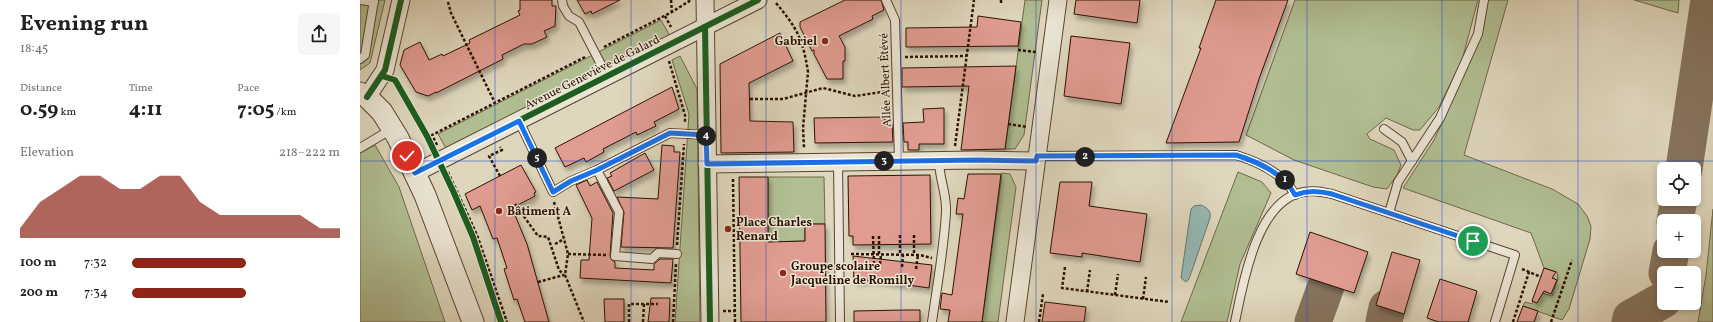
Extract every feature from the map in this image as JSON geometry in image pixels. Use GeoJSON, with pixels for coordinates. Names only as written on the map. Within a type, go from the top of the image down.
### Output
{"type":"FeatureCollection","features":[{"type":"Feature","properties":{"kind":"street"},"geometry":{"type":"LineString","coordinates":[[401,0],[385,70],[364,95],[382,112],[393,129],[415,173],[447,251],[473,322]]}},
{"type":"Feature","properties":{"kind":"street"},"geometry":{"type":"LineString","coordinates":[[705,0],[704,27],[710,322]]}},
{"type":"Feature","properties":{"kind":"street","name":"Avenue Geneviève de Galard"},"geometry":{"type":"LineString","coordinates":[[415,173],[519,121],[606,73],[665,47],[758,0]]}},
{"type":"Feature","properties":{"kind":"street"},"geometry":{"type":"LineString","coordinates":[[1015,322],[1058,0]]}},
{"type":"Feature","properties":{"kind":"street"},"geometry":{"type":"LineString","coordinates":[[707,164],[1037,159]]}},
{"type":"Feature","properties":{"kind":"lane"},"geometry":{"type":"LineString","coordinates":[[360,0],[374,1],[365,55],[360,59]]}},
{"type":"Feature","properties":{"kind":"lane"},"geometry":{"type":"LineString","coordinates":[[562,0],[563,6],[570,16],[579,22],[606,73]]}},
{"type":"Feature","properties":{"kind":"lane","name":"Allée Albert Étévé"},"geometry":{"type":"LineString","coordinates":[[886,0],[895,20],[899,161]]}},
{"type":"Feature","properties":{"kind":"lane"},"geometry":{"type":"LineString","coordinates":[[1389,213],[1398,182],[1440,118],[1478,34],[1484,0]]}},
{"type":"Feature","properties":{"kind":"lane"},"geometry":{"type":"LineString","coordinates":[[519,121],[553,192],[571,181],[597,170],[670,133],[706,135]]}},
{"type":"Feature","properties":{"kind":"lane"},"geometry":{"type":"LineString","coordinates":[[360,148],[393,129]]}},
{"type":"Feature","properties":{"kind":"lane"},"geometry":{"type":"LineString","coordinates":[[1384,129],[1402,142],[1412,161]]}},
{"type":"Feature","properties":{"kind":"lane"},"geometry":{"type":"LineString","coordinates":[[1037,159],[1236,155],[1248,159],[1274,172],[1288,183],[1295,195]]}},
{"type":"Feature","properties":{"kind":"lane"},"geometry":{"type":"LineString","coordinates":[[932,322],[946,212],[945,189],[939,173],[946,161]]}},
{"type":"Feature","properties":{"kind":"lane"},"geometry":{"type":"LineString","coordinates":[[838,162],[840,322]]}},
{"type":"Feature","properties":{"kind":"lane"},"geometry":{"type":"LineString","coordinates":[[597,170],[619,212],[615,256],[652,259],[658,253],[677,254]]}},
{"type":"Feature","properties":{"kind":"lane"},"geometry":{"type":"LineString","coordinates":[[1235,322],[1252,252],[1275,208],[1283,201],[1295,195],[1303,192],[1317,191],[1332,194],[1515,255],[1495,322]]}},
{"type":"Feature","properties":{"kind":"path"},"geometry":{"type":"LineString","coordinates":[[671,0],[672,12]]}},
{"type":"Feature","properties":{"kind":"path"},"geometry":{"type":"LineString","coordinates":[[501,322],[473,237],[432,135],[595,53],[672,12],[691,0]]}},
{"type":"Feature","properties":{"kind":"path"},"geometry":{"type":"LineString","coordinates":[[946,161],[966,56],[974,0]]}},
{"type":"Feature","properties":{"kind":"path"},"geometry":{"type":"LineString","coordinates":[[448,2],[451,14],[495,103]]}},
{"type":"Feature","properties":{"kind":"path"},"geometry":{"type":"LineString","coordinates":[[776,3],[791,21],[802,41],[808,72],[802,128],[804,163]]}},
{"type":"Feature","properties":{"kind":"path"},"geometry":{"type":"LineString","coordinates":[[665,47],[685,115],[673,322]]}},
{"type":"Feature","properties":{"kind":"path"},"geometry":{"type":"LineString","coordinates":[[1018,50],[1050,55]]}},
{"type":"Feature","properties":{"kind":"path"},"geometry":{"type":"LineString","coordinates":[[896,57],[966,56]]}},
{"type":"Feature","properties":{"kind":"path"},"geometry":{"type":"LineString","coordinates":[[750,99],[783,99],[823,88],[855,96],[897,90]]}},
{"type":"Feature","properties":{"kind":"path"},"geometry":{"type":"LineString","coordinates":[[424,130],[441,160],[477,235],[507,322]]}},
{"type":"Feature","properties":{"kind":"path"},"geometry":{"type":"LineString","coordinates":[[494,134],[502,150],[489,156],[500,176]]}},
{"type":"Feature","properties":{"kind":"path"},"geometry":{"type":"LineString","coordinates":[[724,164],[724,173],[733,172],[735,322]]}},
{"type":"Feature","properties":{"kind":"path"},"geometry":{"type":"LineString","coordinates":[[553,192],[553,198],[568,254],[565,275]]}},
{"type":"Feature","properties":{"kind":"path"},"geometry":{"type":"LineString","coordinates":[[515,204],[538,236],[548,237],[559,270],[565,275],[584,322]]}},
{"type":"Feature","properties":{"kind":"path"},"geometry":{"type":"LineString","coordinates":[[914,235],[916,269]]}},
{"type":"Feature","properties":{"kind":"path"},"geometry":{"type":"LineString","coordinates":[[873,236],[874,264]]}},
{"type":"Feature","properties":{"kind":"path"},"geometry":{"type":"LineString","coordinates":[[878,236],[880,264]]}},
{"type":"Feature","properties":{"kind":"path"},"geometry":{"type":"LineString","coordinates":[[900,236],[902,267]]}},
{"type":"Feature","properties":{"kind":"path"},"geometry":{"type":"LineString","coordinates":[[555,244],[564,239]]}},
{"type":"Feature","properties":{"kind":"path"},"geometry":{"type":"LineString","coordinates":[[568,254],[615,256]]}},
{"type":"Feature","properties":{"kind":"path"},"geometry":{"type":"LineString","coordinates":[[851,254],[916,255],[934,258]]}},
{"type":"Feature","properties":{"kind":"path"},"geometry":{"type":"LineString","coordinates":[[1515,255],[1524,258],[1521,269],[1541,277]]}},
{"type":"Feature","properties":{"kind":"path"},"geometry":{"type":"LineString","coordinates":[[1551,322],[1572,260]]}},
{"type":"Feature","properties":{"kind":"path"},"geometry":{"type":"LineString","coordinates":[[1065,267],[1062,288],[1169,302]]}},
{"type":"Feature","properties":{"kind":"path"},"geometry":{"type":"LineString","coordinates":[[1087,292],[1090,270]]}},
{"type":"Feature","properties":{"kind":"path"},"geometry":{"type":"LineString","coordinates":[[1513,322],[1529,272]]}},
{"type":"Feature","properties":{"kind":"path"},"geometry":{"type":"LineString","coordinates":[[1115,295],[1118,274]]}},
{"type":"Feature","properties":{"kind":"path"},"geometry":{"type":"LineString","coordinates":[[538,282],[565,275]]}},
{"type":"Feature","properties":{"kind":"path"},"geometry":{"type":"LineString","coordinates":[[1143,299],[1146,277]]}},
{"type":"Feature","properties":{"kind":"path"},"geometry":{"type":"LineString","coordinates":[[1039,322],[1043,294]]}},
{"type":"Feature","properties":{"kind":"path"},"geometry":{"type":"LineString","coordinates":[[629,322],[629,304],[658,304]]}},
{"type":"Feature","properties":{"kind":"path"},"geometry":{"type":"LineString","coordinates":[[643,322],[644,304]]}},
{"type":"Feature","properties":{"kind":"green space"},"geometry":{"type":"Polygon","coordinates":[[[360,0],[385,0],[370,63],[360,70],[360,0]]]}},
{"type":"Feature","properties":{"kind":"green space"},"geometry":{"type":"Polygon","coordinates":[[[1025,0],[1042,0],[1024,135],[1015,149],[1005,149],[1025,0]]]}},
{"type":"Feature","properties":{"kind":"green space"},"geometry":{"type":"Polygon","coordinates":[[[1295,0],[1478,0],[1462,60],[1439,107],[1420,130],[1413,130],[1386,118],[1367,134],[1370,139],[1394,150],[1401,165],[1397,175],[1387,189],[1373,187],[1294,160],[1246,135],[1295,0]]]}},
{"type":"Feature","properties":{"kind":"green space"},"geometry":{"type":"Polygon","coordinates":[[[1487,0],[1508,0],[1464,155],[1552,189],[1578,204],[1587,216],[1591,226],[1590,239],[1569,309],[1562,320],[1523,306],[1525,302],[1532,304],[1536,291],[1552,296],[1558,278],[1557,272],[1544,268],[1531,233],[1403,188],[1434,140],[1464,75],[1475,49],[1487,0]]]}},
{"type":"Feature","properties":{"kind":"green space"},"geometry":{"type":"Polygon","coordinates":[[[1634,0],[1679,0],[1678,13],[1634,0]]]}},
{"type":"Feature","properties":{"kind":"green space"},"geometry":{"type":"Polygon","coordinates":[[[661,20],[670,36],[447,150],[438,134],[661,20]]]}},
{"type":"Feature","properties":{"kind":"green space"},"geometry":{"type":"Polygon","coordinates":[[[680,56],[697,89],[700,322],[675,322],[689,114],[672,60],[680,56]]]}},
{"type":"Feature","properties":{"kind":"green space"},"geometry":{"type":"Polygon","coordinates":[[[375,145],[399,187],[445,322],[360,322],[360,153],[375,145]]]}},
{"type":"Feature","properties":{"kind":"green space"},"geometry":{"type":"Polygon","coordinates":[[[1238,172],[1262,182],[1271,193],[1240,264],[1227,322],[1181,322],[1238,172]]]}},
{"type":"Feature","properties":{"kind":"green space"},"geometry":{"type":"Polygon","coordinates":[[[1002,173],[1010,174],[1016,187],[998,322],[982,322],[1002,173]]]}},
{"type":"Feature","properties":{"kind":"green space"},"geometry":{"type":"Polygon","coordinates":[[[768,177],[824,177],[825,224],[805,224],[805,241],[768,242],[768,177]]]}},
{"type":"Feature","properties":{"kind":"green space"},"geometry":{"type":"Polygon","coordinates":[[[1713,209],[1713,322],[1698,322],[1706,275],[1713,209]]]}},
{"type":"Feature","properties":{"kind":"water"},"geometry":{"type":"Polygon","coordinates":[[[1201,205],[1208,210],[1210,213],[1210,218],[1189,279],[1186,282],[1181,278],[1191,209],[1194,206],[1201,205]]]}},
{"type":"Feature","properties":{"kind":"building"},"geometry":{"type":"Polygon","coordinates":[[[520,0],[552,0],[552,6],[556,6],[555,26],[544,31],[547,37],[532,44],[524,44],[502,55],[503,59],[436,93],[428,96],[416,92],[400,65],[404,50],[420,42],[429,60],[442,54],[443,56],[470,43],[469,40],[520,15],[518,11],[520,10],[520,0]]]}},
{"type":"Feature","properties":{"kind":"building"},"geometry":{"type":"Polygon","coordinates":[[[577,0],[620,0],[592,14],[591,11],[585,14],[577,0]]]}},
{"type":"Feature","properties":{"kind":"building","name":"Gabriel"},"geometry":{"type":"Polygon","coordinates":[[[845,0],[881,0],[884,10],[872,16],[873,19],[839,36],[845,47],[843,79],[827,79],[814,54],[814,50],[812,51],[800,27],[800,22],[845,0]]]}},
{"type":"Feature","properties":{"kind":"building"},"geometry":{"type":"Polygon","coordinates":[[[1076,0],[1140,0],[1137,23],[1074,14],[1076,0]]]}},
{"type":"Feature","properties":{"kind":"building"},"geometry":{"type":"Polygon","coordinates":[[[1216,0],[1288,0],[1259,79],[1239,142],[1166,143],[1201,48],[1199,48],[1216,0]]]}},
{"type":"Feature","properties":{"kind":"building"},"geometry":{"type":"Polygon","coordinates":[[[978,16],[1021,22],[1018,46],[906,47],[906,28],[977,27],[978,16]]]}},
{"type":"Feature","properties":{"kind":"building"},"geometry":{"type":"Polygon","coordinates":[[[780,33],[793,61],[749,83],[750,121],[793,122],[794,152],[721,153],[720,64],[780,33]]]}},
{"type":"Feature","properties":{"kind":"building"},"geometry":{"type":"Polygon","coordinates":[[[1071,36],[1130,43],[1121,104],[1064,96],[1071,36]]]}},
{"type":"Feature","properties":{"kind":"building"},"geometry":{"type":"Polygon","coordinates":[[[1016,66],[1005,149],[961,150],[969,86],[902,87],[902,68],[1016,66]]]}},
{"type":"Feature","properties":{"kind":"building"},"geometry":{"type":"Polygon","coordinates":[[[672,87],[679,109],[654,122],[656,126],[637,135],[636,132],[603,149],[604,152],[586,162],[584,158],[565,167],[555,148],[672,87]]]}},
{"type":"Feature","properties":{"kind":"building"},"geometry":{"type":"Polygon","coordinates":[[[944,108],[944,144],[919,144],[919,150],[908,150],[908,142],[904,142],[903,123],[924,122],[923,109],[944,108]]]}},
{"type":"Feature","properties":{"kind":"building"},"geometry":{"type":"Polygon","coordinates":[[[884,117],[884,120],[888,120],[889,124],[892,124],[893,142],[815,143],[814,118],[884,117]]]}},
{"type":"Feature","properties":{"kind":"building"},"geometry":{"type":"Polygon","coordinates":[[[662,145],[674,146],[674,152],[680,152],[673,248],[621,247],[624,212],[617,197],[658,199],[662,145]]]}},
{"type":"Feature","properties":{"kind":"building"},"geometry":{"type":"Polygon","coordinates":[[[645,153],[654,170],[614,191],[607,178],[612,176],[610,173],[645,153]]]}},
{"type":"Feature","properties":{"kind":"building","name":"Bâtiment A"},"geometry":{"type":"Polygon","coordinates":[[[521,165],[536,192],[534,193],[535,196],[512,208],[527,244],[549,322],[525,322],[517,299],[514,300],[504,269],[507,268],[497,238],[493,239],[480,206],[472,210],[465,194],[521,165]]]}},
{"type":"Feature","properties":{"kind":"building"},"geometry":{"type":"Polygon","coordinates":[[[968,174],[1001,174],[982,322],[948,322],[950,310],[940,309],[942,293],[952,295],[963,214],[956,214],[958,198],[964,199],[968,174]]]}},
{"type":"Feature","properties":{"kind":"building"},"geometry":{"type":"Polygon","coordinates":[[[930,175],[931,244],[853,245],[853,236],[849,236],[848,176],[930,175]]]}},
{"type":"Feature","properties":{"kind":"building","name":"Groupe scolaire Jacqueline de Romilly"},"geometry":{"type":"Polygon","coordinates":[[[739,177],[768,177],[768,242],[805,241],[805,224],[825,224],[826,322],[741,322],[739,177]]]}},
{"type":"Feature","properties":{"kind":"building"},"geometry":{"type":"Polygon","coordinates":[[[587,180],[590,186],[597,182],[613,213],[610,256],[615,262],[615,268],[654,270],[654,264],[660,259],[673,259],[671,283],[580,278],[581,260],[589,260],[592,218],[576,185],[587,180]]]}},
{"type":"Feature","properties":{"kind":"building"},"geometry":{"type":"Polygon","coordinates":[[[1060,182],[1092,182],[1089,206],[1147,214],[1140,262],[1082,253],[1082,257],[1050,253],[1060,182]]]}},
{"type":"Feature","properties":{"kind":"building"},"geometry":{"type":"Polygon","coordinates":[[[1310,232],[1368,252],[1354,293],[1296,274],[1310,232]]]}},
{"type":"Feature","properties":{"kind":"building"},"geometry":{"type":"Polygon","coordinates":[[[1392,252],[1420,260],[1404,314],[1376,305],[1392,252]]]}},
{"type":"Feature","properties":{"kind":"building"},"geometry":{"type":"Polygon","coordinates":[[[853,256],[932,265],[929,288],[874,280],[854,281],[853,256]]]}},
{"type":"Feature","properties":{"kind":"building"},"geometry":{"type":"Polygon","coordinates":[[[1544,268],[1556,272],[1552,278],[1557,280],[1551,294],[1544,291],[1537,303],[1532,301],[1544,268]]]}},
{"type":"Feature","properties":{"kind":"building"},"geometry":{"type":"Polygon","coordinates":[[[1440,279],[1477,291],[1468,322],[1439,322],[1427,318],[1440,279]]]}},
{"type":"Feature","properties":{"kind":"building"},"geometry":{"type":"Polygon","coordinates":[[[651,298],[670,298],[669,322],[648,322],[651,298]]]}},
{"type":"Feature","properties":{"kind":"building"},"geometry":{"type":"Polygon","coordinates":[[[604,299],[624,299],[624,322],[605,322],[604,299]]]}},
{"type":"Feature","properties":{"kind":"building"},"geometry":{"type":"Polygon","coordinates":[[[1045,302],[1086,307],[1084,322],[1042,322],[1045,302]]]}},
{"type":"Feature","properties":{"kind":"building"},"geometry":{"type":"Polygon","coordinates":[[[1523,306],[1538,311],[1534,322],[1517,322],[1523,306]]]}},
{"type":"Feature","properties":{"kind":"building"},"geometry":{"type":"Polygon","coordinates":[[[920,310],[920,322],[854,322],[854,311],[920,310]]]}},
{"type":"Feature","properties":{"kind":"taxiway"},"geometry":{"type":"LineString","coordinates":[[1685,162],[1709,0]]}},
{"type":"Feature","properties":{"kind":"taxiway"},"geometry":{"type":"LineString","coordinates":[[1676,214],[1678,206]]}},
{"type":"Feature","properties":{"kind":"taxiway"},"geometry":{"type":"LineString","coordinates":[[1668,266],[1670,258]]}},
{"type":"Feature","properties":{"kind":"taxiway"},"geometry":{"type":"LineString","coordinates":[[1313,322],[1326,286]]}},
{"type":"Feature","properties":{"kind":"taxiway"},"geometry":{"type":"LineString","coordinates":[[1630,322],[1631,318],[1657,303]]}},
{"type":"Feature","properties":{"kind":"taxiway"},"geometry":{"type":"LineString","coordinates":[[1384,322],[1387,308]]}},
{"type":"Feature","properties":{"kind":"cycle path"},"geometry":{"type":"LineString","coordinates":[[367,97],[385,70],[401,0]]}},
{"type":"Feature","properties":{"kind":"cycle path"},"geometry":{"type":"LineString","coordinates":[[415,173],[758,0]]}},
{"type":"Feature","properties":{"kind":"cycle path"},"geometry":{"type":"LineString","coordinates":[[705,27],[710,322]]}},
{"type":"Feature","properties":{"kind":"cycle path"},"geometry":{"type":"LineString","coordinates":[[382,76],[395,80],[427,136],[473,237],[501,322]]}},
{"type":"Feature","properties":{"kind":"cycle path"},"geometry":{"type":"LineString","coordinates":[[707,164],[976,160],[1036,161]]}},
{"type":"Feature","properties":{"kind":"place","name":"Gabriel"},"geometry":{"type":"Point","coordinates":[825,41]}},
{"type":"Feature","properties":{"kind":"place","name":"Bâtiment A"},"geometry":{"type":"Point","coordinates":[499,211]}},
{"type":"Feature","properties":{"kind":"place","name":"Place Charles Renard"},"geometry":{"type":"Point","coordinates":[728,229]}},
{"type":"Feature","properties":{"kind":"place","name":"Groupe scolaire Jacqueline de Romilly"},"geometry":{"type":"Point","coordinates":[783,273]}},
{"type":"Feature","properties":{"kind":"route"},"geometry":{"type":"LineString","coordinates":[[407,156],[415,173],[519,121],[553,192],[571,181],[597,170],[670,133],[706,135],[707,164],[976,160],[1036,161],[1037,156],[1236,155],[1248,159],[1274,172],[1288,183],[1295,195],[1303,192],[1317,191],[1332,194],[1473,241]]}}]}
